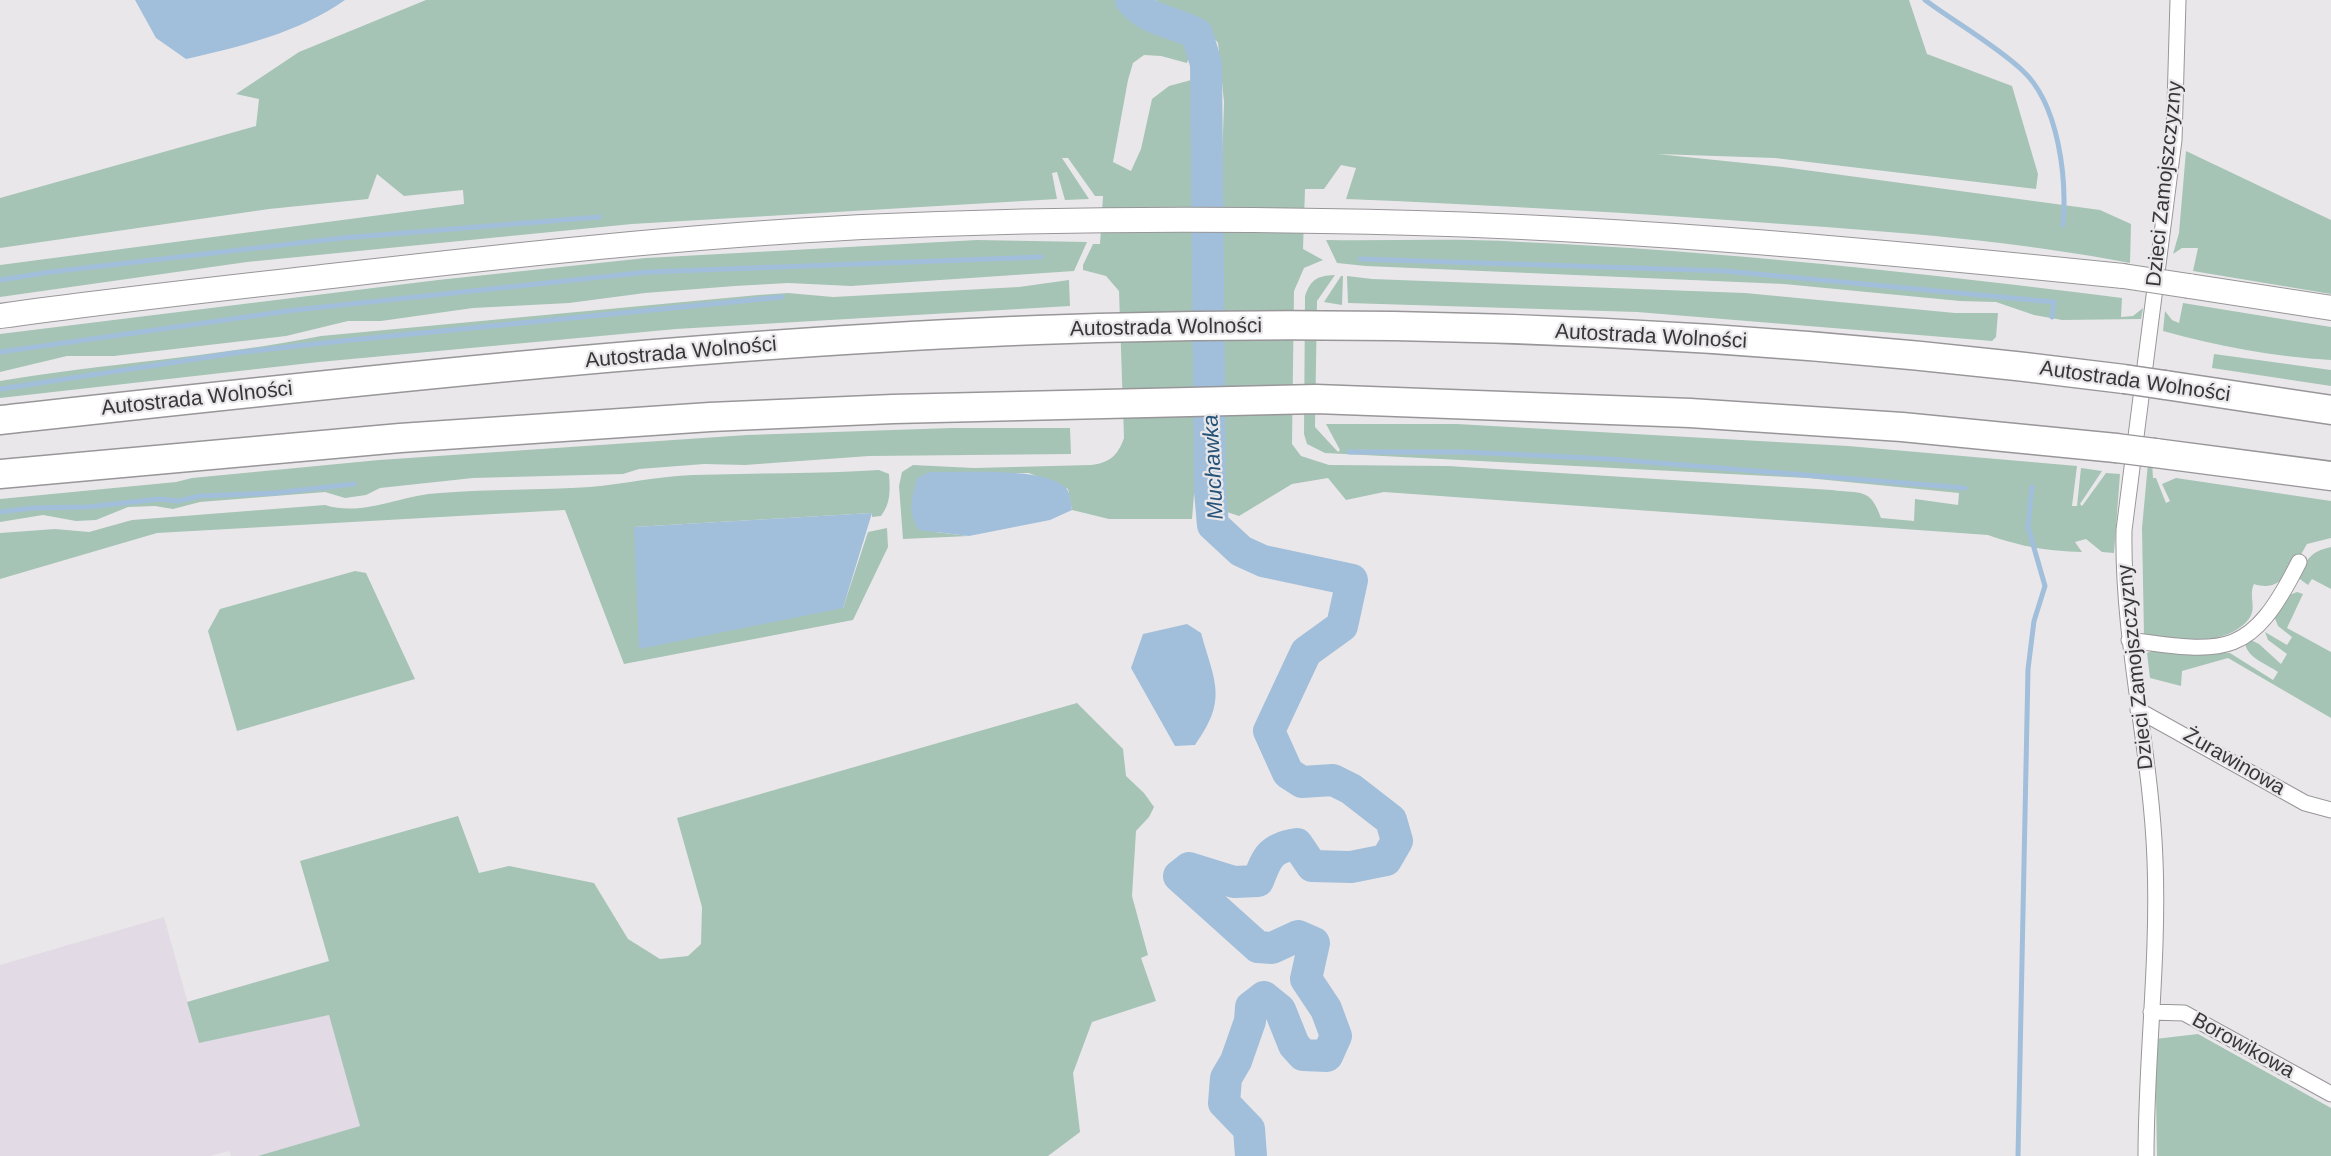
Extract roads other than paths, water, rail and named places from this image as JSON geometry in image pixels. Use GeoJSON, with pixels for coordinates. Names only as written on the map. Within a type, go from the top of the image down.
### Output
{"type":"FeatureCollection","features":[{"type":"Feature","properties":{"kind":"highway","name":"Autostrada Wolności"},"geometry":{"type":"LineString","coordinates":[[0,420],[315,386],[643,355],[849,340],[1097,328],[1320,325],[1474,328],[1721,340],[1947,359],[2124,379],[2331,410]]}},
{"type":"Feature","properties":{"kind":"highway"},"geometry":{"type":"LineString","coordinates":[[0,474],[388,439],[639,422],[893,409],[1316,399],[1690,413],[1924,429],[2116,448],[2331,476]]}},
{"type":"Feature","properties":{"kind":"main road"},"geometry":{"type":"LineString","coordinates":[[0,316],[437,264],[697,238],[863,227],[1319,220],[1708,237],[1968,259],[2123,276],[2331,308]]}},
{"type":"Feature","properties":{"kind":"street","name":"Dzieci Zamojszczyzny"},"geometry":{"type":"LineString","coordinates":[[2146,1156],[2155,862],[2124,583],[2126,504],[2174,140],[2178,0]]}},
{"type":"Feature","properties":{"kind":"street"},"geometry":{"type":"LineString","coordinates":[[2129,640],[2201,649],[2234,642],[2250,633],[2265,618],[2299,562]]}},
{"type":"Feature","properties":{"kind":"street","name":"Żurawinowa"},"geometry":{"type":"LineString","coordinates":[[2138,710],[2305,803],[2331,810]]}},
{"type":"Feature","properties":{"kind":"street","name":"Borowikowa"},"geometry":{"type":"LineString","coordinates":[[2151,1012],[2184,1013],[2331,1094]]}},
{"type":"Feature","properties":{"kind":"water"},"geometry":{"type":"Polygon","coordinates":[[[135,0],[345,0],[289,30],[186,59],[156,38],[135,0]]]}},
{"type":"Feature","properties":{"kind":"water"},"geometry":{"type":"Polygon","coordinates":[[[929,472],[1001,472],[1040,476],[1066,488],[1072,510],[1050,520],[969,536],[919,530],[913,517],[912,498],[917,478],[929,472]]]}},
{"type":"Feature","properties":{"kind":"water"},"geometry":{"type":"Polygon","coordinates":[[[872,513],[843,608],[639,649],[634,527],[872,513]]]}},
{"type":"Feature","properties":{"kind":"water"},"geometry":{"type":"Polygon","coordinates":[[[1187,624],[1201,633],[1214,678],[1215,703],[1212,715],[1195,745],[1175,746],[1131,668],[1143,634],[1187,624]]]}},
{"type":"Feature","properties":{"kind":"waterway","name":"Muchawka"},"geometry":{"type":"LineString","coordinates":[[1131,0],[1146,13],[1197,34],[1206,64],[1210,491],[1213,525],[1241,551],[1263,561],[1352,580],[1342,626],[1306,652],[1269,731],[1288,773],[1302,782],[1333,780],[1351,789],[1391,820],[1397,841],[1386,860],[1351,867],[1312,866],[1297,844],[1275,851],[1267,860],[1258,881],[1234,882],[1189,868],[1179,876],[1258,947],[1272,948],[1298,936],[1314,943],[1306,979],[1326,1009],[1336,1036],[1327,1056],[1303,1055],[1294,1045],[1280,1010],[1264,997],[1251,1007],[1250,1021],[1236,1061],[1226,1078],[1224,1103],[1249,1129],[1251,1156]]}},
{"type":"Feature","properties":{"kind":"waterway"},"geometry":{"type":"LineString","coordinates":[[1925,0],[1999,51],[2035,84],[2045,102],[2058,143],[2062,164],[2063,225]]}},
{"type":"Feature","properties":{"kind":"waterway"},"geometry":{"type":"LineString","coordinates":[[0,280],[50,272],[342,238],[599,217]]}},
{"type":"Feature","properties":{"kind":"waterway"},"geometry":{"type":"LineString","coordinates":[[0,352],[295,310],[648,272],[1041,257]]}},
{"type":"Feature","properties":{"kind":"waterway"},"geometry":{"type":"LineString","coordinates":[[1360,259],[1725,271],[2054,302],[2052,317]]}},
{"type":"Feature","properties":{"kind":"waterway"},"geometry":{"type":"LineString","coordinates":[[0,389],[235,353],[782,297]]}},
{"type":"Feature","properties":{"kind":"waterway"},"geometry":{"type":"LineString","coordinates":[[1349,452],[1466,452],[1609,459],[1965,488]]}},
{"type":"Feature","properties":{"kind":"waterway"},"geometry":{"type":"LineString","coordinates":[[0,512],[33,508],[87,507],[159,499],[178,501],[200,496],[275,493],[354,484]]}},
{"type":"Feature","properties":{"kind":"waterway"},"geometry":{"type":"LineString","coordinates":[[2018,1156],[2028,669],[2034,621],[2045,586],[2028,527],[2032,487]]}}]}
